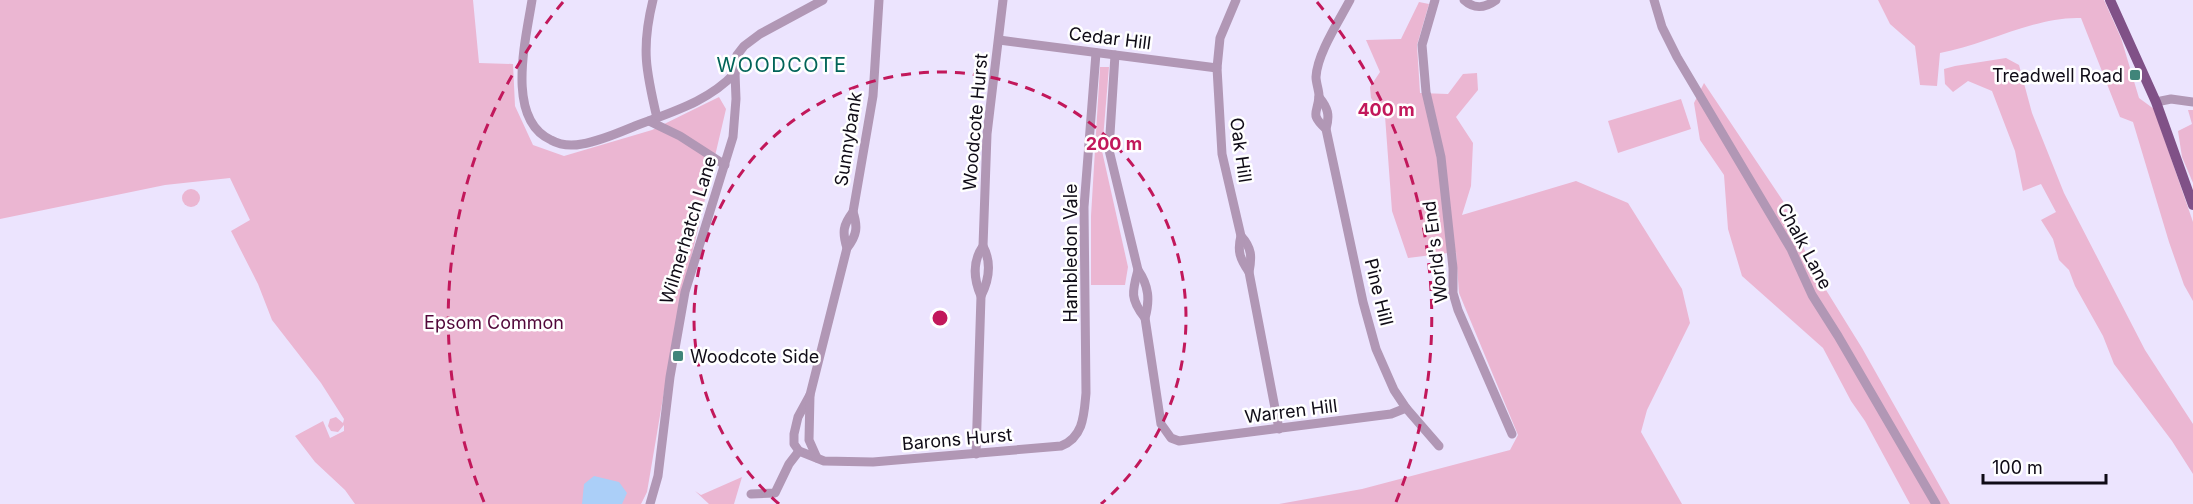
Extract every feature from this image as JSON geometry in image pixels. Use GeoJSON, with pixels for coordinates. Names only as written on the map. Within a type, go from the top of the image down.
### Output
{"type":"FeatureCollection","features":[{"type":"Feature","properties":{"kind":"main road"},"geometry":{"type":"LineString","coordinates":[[2110,0],[2156,102],[2193,205]]}},
{"type":"Feature","properties":{"kind":"street"},"geometry":{"type":"LineString","coordinates":[[532,0],[524,41],[522,76],[525,100],[534,129],[555,143],[582,145],[688,106],[708,96],[721,87],[735,72],[737,55],[744,46],[760,34],[823,0]]}},
{"type":"Feature","properties":{"kind":"street"},"geometry":{"type":"LineString","coordinates":[[653,0],[646,40],[645,64],[653,119],[725,165]]}},
{"type":"Feature","properties":{"kind":"street","name":"Sunnybank"},"geometry":{"type":"LineString","coordinates":[[817,458],[809,440],[810,395],[847,248],[842,234],[845,223],[853,212],[873,96],[879,0]]}},
{"type":"Feature","properties":{"kind":"street","name":"Woodcote Hurst"},"geometry":{"type":"LineString","coordinates":[[976,454],[981,296],[988,284],[989,260],[982,246],[987,134],[1003,0]]}},
{"type":"Feature","properties":{"kind":"street","name":"Oak Hill"},"geometry":{"type":"LineString","coordinates":[[1236,0],[1220,38],[1217,68],[1222,154],[1241,236],[1249,245],[1252,258],[1249,272],[1279,429]]}},
{"type":"Feature","properties":{"kind":"street","name":"Pine Hill"},"geometry":{"type":"LineString","coordinates":[[1350,0],[1321,57],[1316,77],[1319,97],[1327,108],[1329,118],[1326,129],[1363,302],[1376,349],[1394,390],[1406,408],[1440,446]]}},
{"type":"Feature","properties":{"kind":"street","name":"World's End"},"geometry":{"type":"LineString","coordinates":[[1435,0],[1422,45],[1426,93],[1441,157],[1453,268],[1453,293],[1458,310],[1512,434]]}},
{"type":"Feature","properties":{"kind":"street"},"geometry":{"type":"LineString","coordinates":[[1464,0],[1468,4],[1482,7],[1496,0]]}},
{"type":"Feature","properties":{"kind":"street","name":"Chalk Lane"},"geometry":{"type":"LineString","coordinates":[[1654,0],[1662,27],[1677,57],[1791,249],[1812,295],[1936,504]]}},
{"type":"Feature","properties":{"kind":"street","name":"Cedar Hill"},"geometry":{"type":"LineString","coordinates":[[999,40],[1217,68]]}},
{"type":"Feature","properties":{"kind":"street","name":"Hambledon Vale"},"geometry":{"type":"LineString","coordinates":[[1084,417],[1087,372],[1084,207],[1096,53]]}},
{"type":"Feature","properties":{"kind":"street"},"geometry":{"type":"LineString","coordinates":[[1115,55],[1109,150],[1138,270],[1146,282],[1149,304],[1145,318]]}},
{"type":"Feature","properties":{"kind":"street","name":"Wilmerhatch Lane"},"geometry":{"type":"LineString","coordinates":[[650,504],[658,476],[670,377],[685,292],[699,240],[733,136],[736,110],[735,72]]}},
{"type":"Feature","properties":{"kind":"street"},"geometry":{"type":"LineString","coordinates":[[2156,102],[2171,99],[2193,102]]}},
{"type":"Feature","properties":{"kind":"street"},"geometry":{"type":"LineString","coordinates":[[1138,270],[1133,289],[1135,306],[1145,318]]}},
{"type":"Feature","properties":{"kind":"street","name":"Warren Hill"},"geometry":{"type":"LineString","coordinates":[[1145,318],[1161,424],[1171,438],[1179,441],[1391,414],[1406,408]]}},
{"type":"Feature","properties":{"kind":"street","name":"Sunnybank"},"geometry":{"type":"LineString","coordinates":[[800,451],[794,444],[794,434],[798,417],[810,395]]}},
{"type":"Feature","properties":{"kind":"street","name":"Barons Hurst"},"geometry":{"type":"LineString","coordinates":[[817,458],[873,462],[1061,446],[1076,436],[1084,417]]}},
{"type":"Feature","properties":{"kind":"street"},"geometry":{"type":"LineString","coordinates":[[751,494],[775,494],[789,464],[800,451],[817,458]]}},
{"type":"Feature","properties":{"kind":"green space","name":"Epsom Common"},"geometry":{"type":"Polygon","coordinates":[[[0,0],[473,0],[479,63],[513,64],[515,106],[533,145],[564,156],[652,130],[719,97],[726,109],[675,327],[647,492],[641,504],[355,504],[345,490],[315,462],[295,436],[323,421],[330,438],[344,431],[344,425],[338,432],[331,431],[328,426],[330,419],[336,417],[343,423],[344,419],[321,383],[272,320],[258,284],[231,231],[250,220],[230,178],[165,185],[0,219],[0,0]]]}},
{"type":"Feature","properties":{"kind":"green space"},"geometry":{"type":"Polygon","coordinates":[[[1878,0],[2104,0],[2121,38],[2139,98],[2154,109],[2193,222],[2193,301],[2184,285],[2169,242],[2133,122],[2120,117],[2081,18],[2028,26],[1940,53],[1937,86],[1920,85],[1915,46],[1890,24],[1878,0]]]}},
{"type":"Feature","properties":{"kind":"green space"},"geometry":{"type":"Polygon","coordinates":[[[1419,2],[1429,4],[1417,45],[1420,93],[1448,94],[1463,74],[1477,73],[1478,90],[1456,117],[1473,143],[1471,186],[1462,215],[1576,181],[1628,203],[1682,289],[1690,323],[1647,410],[1641,432],[1682,504],[1279,504],[1362,489],[1510,450],[1518,435],[1459,293],[1456,252],[1408,258],[1392,211],[1385,116],[1371,98],[1370,87],[1380,72],[1366,40],[1401,39],[1419,2]]]}},
{"type":"Feature","properties":{"kind":"green space"},"geometry":{"type":"Polygon","coordinates":[[[2006,58],[2019,65],[2032,113],[2064,193],[2145,350],[2193,424],[2193,474],[2172,441],[2114,364],[2103,336],[2075,286],[2069,270],[2059,260],[2053,239],[2041,220],[2056,212],[2041,184],[2023,191],[2015,151],[1992,91],[1968,81],[1953,92],[1945,84],[1944,69],[2006,58]]]}},
{"type":"Feature","properties":{"kind":"green space"},"geometry":{"type":"Polygon","coordinates":[[[1100,67],[1109,67],[1102,151],[1128,267],[1125,285],[1091,285],[1091,216],[1100,67]]]}},
{"type":"Feature","properties":{"kind":"green space"},"geometry":{"type":"Polygon","coordinates":[[[1704,83],[1783,201],[1813,269],[1862,348],[1950,504],[1910,504],[1823,348],[1742,276],[1728,229],[1724,175],[1700,140],[1694,103],[1704,83]]]}},
{"type":"Feature","properties":{"kind":"green space"},"geometry":{"type":"Polygon","coordinates":[[[1681,99],[1691,129],[1618,153],[1608,121],[1681,99]]]}},
{"type":"Feature","properties":{"kind":"green space"},"geometry":{"type":"Polygon","coordinates":[[[2188,110],[2193,110],[2193,183],[2182,157],[2178,131],[2192,124],[2188,110]]]}},
{"type":"Feature","properties":{"kind":"green space"},"geometry":{"type":"Polygon","coordinates":[[[191,189],[197,192],[200,198],[197,204],[191,207],[185,204],[182,198],[185,192],[191,189]]]}},
{"type":"Feature","properties":{"kind":"green space"},"geometry":{"type":"Polygon","coordinates":[[[742,477],[734,504],[709,504],[695,491],[701,495],[742,477]]]}},
{"type":"Feature","properties":{"kind":"water"},"geometry":{"type":"Polygon","coordinates":[[[594,476],[619,482],[627,493],[622,504],[582,504],[584,484],[594,476]]]}},
{"type":"Feature","properties":{"kind":"place","name":"Treadwell Road"},"geometry":{"type":"Point","coordinates":[2135,75]}},
{"type":"Feature","properties":{"kind":"place","name":"Woodcote Side"},"geometry":{"type":"Point","coordinates":[678,356]}},
{"type":"Feature","properties":{"kind":"district","name":"WOODCOTE"},"geometry":{"type":"Point","coordinates":[782,65]}}]}
